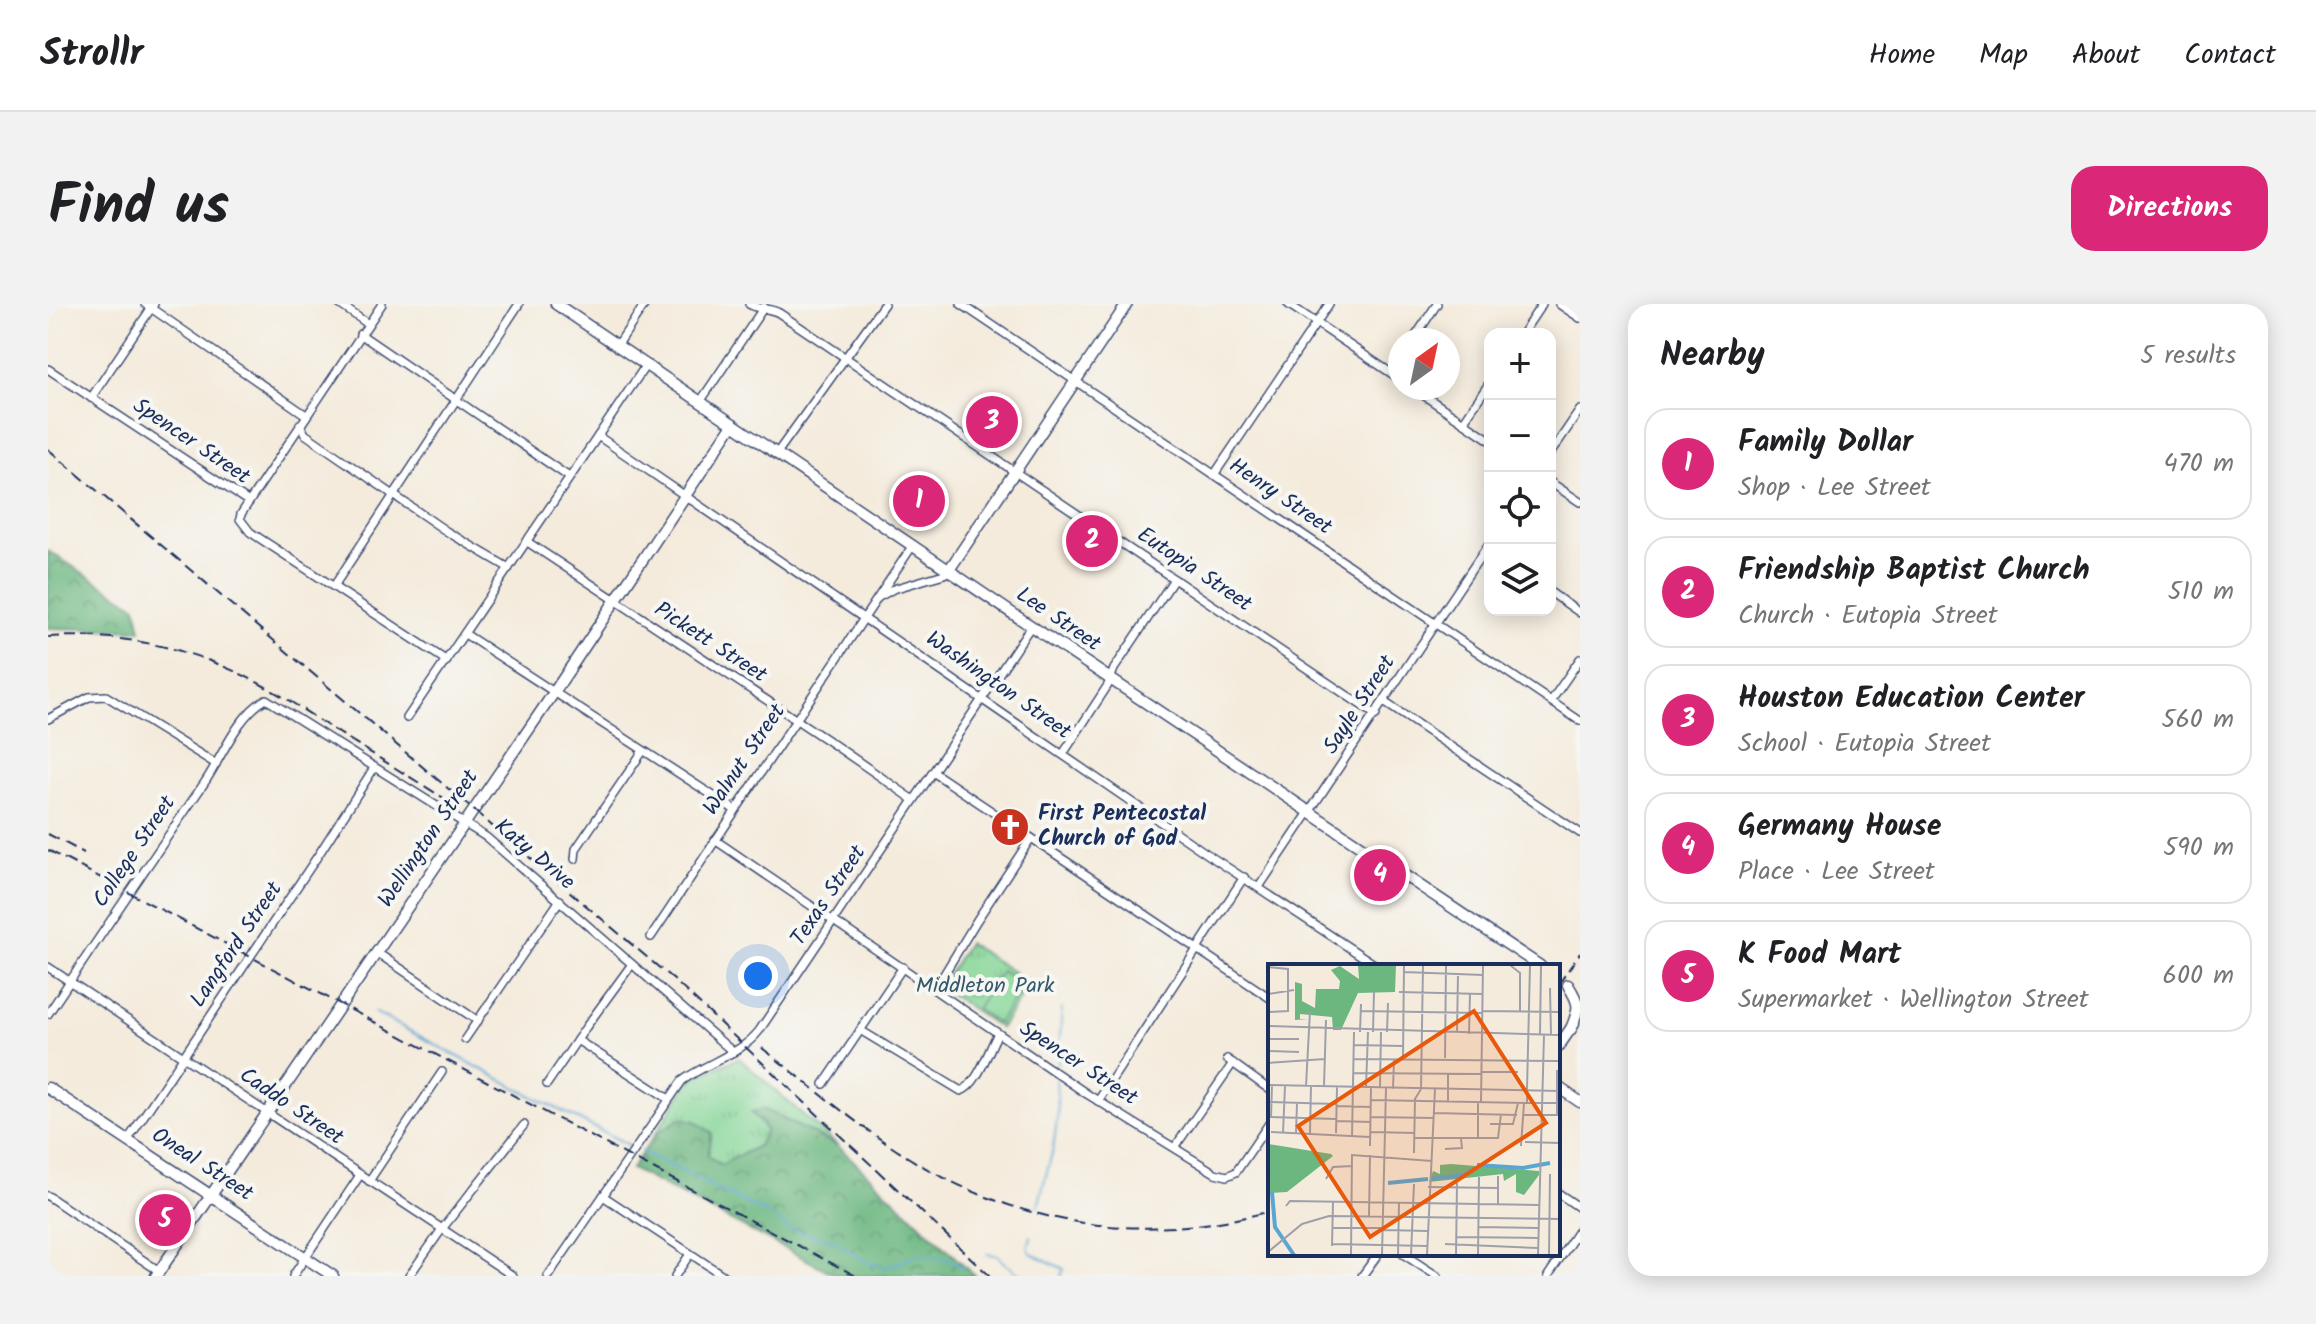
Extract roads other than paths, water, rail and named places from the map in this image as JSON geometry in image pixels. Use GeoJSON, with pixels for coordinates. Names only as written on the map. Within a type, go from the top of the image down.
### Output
{"type":"FeatureCollection","features":[{"type":"Feature","properties":{"kind":"street"},"geometry":{"type":"LineString","coordinates":[[339,304],[368,324]]}},
{"type":"Feature","properties":{"kind":"street"},"geometry":{"type":"LineString","coordinates":[[249,502],[382,304]]}},
{"type":"Feature","properties":{"kind":"street"},"geometry":{"type":"LineString","coordinates":[[334,586],[519,304]]}},
{"type":"Feature","properties":{"kind":"street","name":"Lee Street"},"geometry":{"type":"LineString","coordinates":[[556,304],[1537,964]]}},
{"type":"Feature","properties":{"kind":"street"},"geometry":{"type":"LineString","coordinates":[[617,346],[645,304]]}},
{"type":"Feature","properties":{"kind":"street","name":"Eutopia Street"},"geometry":{"type":"LineString","coordinates":[[749,304],[758,308],[765,305],[779,313],[1376,715]]}},
{"type":"Feature","properties":{"kind":"street"},"geometry":{"type":"LineString","coordinates":[[777,453],[884,304]]}},
{"type":"Feature","properties":{"kind":"street","name":"Henry Street"},"geometry":{"type":"LineString","coordinates":[[961,304],[1580,721]]}},
{"type":"Feature","properties":{"kind":"street"},"geometry":{"type":"LineString","coordinates":[[949,570],[1127,304]]}},
{"type":"Feature","properties":{"kind":"street"},"geometry":{"type":"LineString","coordinates":[[1288,304],[1388,371]]}},
{"type":"Feature","properties":{"kind":"street"},"geometry":{"type":"LineString","coordinates":[[1214,475],[1329,304]]}},
{"type":"Feature","properties":{"kind":"street"},"geometry":{"type":"LineString","coordinates":[[1421,328],[1437,304]]}},
{"type":"Feature","properties":{"kind":"street"},"geometry":{"type":"LineString","coordinates":[[1526,328],[1542,304]]}},
{"type":"Feature","properties":{"kind":"street"},"geometry":{"type":"LineString","coordinates":[[1559,304],[1580,318]]}},
{"type":"Feature","properties":{"kind":"street"},"geometry":{"type":"LineString","coordinates":[[91,398],[150,305],[306,415]]}},
{"type":"Feature","properties":{"kind":"street"},"geometry":{"type":"LineString","coordinates":[[700,402],[765,305]]}},
{"type":"Feature","properties":{"kind":"street"},"geometry":{"type":"LineString","coordinates":[[360,334],[569,477]]}},
{"type":"Feature","properties":{"kind":"street"},"geometry":{"type":"LineString","coordinates":[[407,718],[646,365]]}},
{"type":"Feature","properties":{"kind":"street","name":"Spencer Street"},"geometry":{"type":"LineString","coordinates":[[48,369],[249,502],[240,519],[246,528],[447,661]]}},
{"type":"Feature","properties":{"kind":"street"},"geometry":{"type":"LineString","coordinates":[[1463,422],[1484,391]]}},
{"type":"Feature","properties":{"kind":"street"},"geometry":{"type":"LineString","coordinates":[[1431,400],[1484,436]]}},
{"type":"Feature","properties":{"kind":"street"},"geometry":{"type":"LineString","coordinates":[[1556,445],[1580,410]]}},
{"type":"Feature","properties":{"kind":"street"},"geometry":{"type":"LineString","coordinates":[[300,424],[305,434],[446,531],[509,568]]}},
{"type":"Feature","properties":{"kind":"street","name":"Wellington Street"},"geometry":{"type":"LineString","coordinates":[[158,1274],[733,424]]}},
{"type":"Feature","properties":{"kind":"street","name":"Washington Street"},"geometry":{"type":"LineString","coordinates":[[598,436],[1374,964]]}},
{"type":"Feature","properties":{"kind":"street"},"geometry":{"type":"LineString","coordinates":[[1556,486],[1580,502]]}},
{"type":"Feature","properties":{"kind":"street","name":"Pickett Street"},"geometry":{"type":"LineString","coordinates":[[526,541],[914,800]]}},
{"type":"Feature","properties":{"kind":"street","name":"Walnut Street"},"geometry":{"type":"LineString","coordinates":[[651,937],[913,545]]}},
{"type":"Feature","properties":{"kind":"street","name":"Sayle Street"},"geometry":{"type":"LineString","coordinates":[[1259,887],[1484,553]]}},
{"type":"Feature","properties":{"kind":"street","name":"Walnut Street"},"geometry":{"type":"LineString","coordinates":[[872,606],[883,593],[934,578],[949,570]]}},
{"type":"Feature","properties":{"kind":"street"},"geometry":{"type":"LineString","coordinates":[[1063,754],[1174,579]]}},
{"type":"Feature","properties":{"kind":"street"},"geometry":{"type":"LineString","coordinates":[[1556,596],[1580,613]]}},
{"type":"Feature","properties":{"kind":"street","name":"Texas Street"},"geometry":{"type":"LineString","coordinates":[[548,1276],[682,1081],[752,1040],[759,1031],[1031,626]]}},
{"type":"Feature","properties":{"kind":"street"},"geometry":{"type":"LineString","coordinates":[[465,634],[735,810]]}},
{"type":"Feature","properties":{"kind":"street"},"geometry":{"type":"LineString","coordinates":[[1551,701],[1580,659]]}},
{"type":"Feature","properties":{"kind":"street"},"geometry":{"type":"LineString","coordinates":[[48,719],[89,697],[106,696],[216,764]]}},
{"type":"Feature","properties":{"kind":"street","name":"Katy Drive"},"geometry":{"type":"LineString","coordinates":[[252,711],[266,699],[465,821],[733,1052]]}},
{"type":"Feature","properties":{"kind":"street"},"geometry":{"type":"LineString","coordinates":[[1384,702],[1580,833]]}},
{"type":"Feature","properties":{"kind":"street","name":"College Street"},"geometry":{"type":"LineString","coordinates":[[48,1014],[252,711]]}},
{"type":"Feature","properties":{"kind":"street"},"geometry":{"type":"LineString","coordinates":[[575,859],[576,849],[643,751]]}},
{"type":"Feature","properties":{"kind":"street","name":"Langford Street"},"geometry":{"type":"LineString","coordinates":[[127,1141],[374,768]]}},
{"type":"Feature","properties":{"kind":"street"},"geometry":{"type":"LineString","coordinates":[[933,772],[1268,997]]}},
{"type":"Feature","properties":{"kind":"street"},"geometry":{"type":"LineString","coordinates":[[935,989],[1031,838]]}},
{"type":"Feature","properties":{"kind":"street","name":"Spencer Street"},"geometry":{"type":"LineString","coordinates":[[715,840],[1098,1101],[1215,1173],[1227,1176],[1236,1172],[1268,1125]]}},
{"type":"Feature","properties":{"kind":"street"},"geometry":{"type":"LineString","coordinates":[[1098,1101],[1244,877]]}},
{"type":"Feature","properties":{"kind":"street"},"geometry":{"type":"LineString","coordinates":[[465,1039],[560,900]]}},
{"type":"Feature","properties":{"kind":"street"},"geometry":{"type":"LineString","coordinates":[[376,952],[478,1021]]}},
{"type":"Feature","properties":{"kind":"street"},"geometry":{"type":"LineString","coordinates":[[547,1084],[632,964]]}},
{"type":"Feature","properties":{"kind":"street","name":"Caddo Street"},"geometry":{"type":"LineString","coordinates":[[48,967],[513,1276]]}},
{"type":"Feature","properties":{"kind":"street"},"geometry":{"type":"LineString","coordinates":[[824,1084],[903,967]]}},
{"type":"Feature","properties":{"kind":"street"},"geometry":{"type":"LineString","coordinates":[[1563,981],[1580,991]]}},
{"type":"Feature","properties":{"kind":"street"},"geometry":{"type":"LineString","coordinates":[[1563,981],[1580,1004],[1571,1029]]}},
{"type":"Feature","properties":{"kind":"street"},"geometry":{"type":"LineString","coordinates":[[1560,1044],[1580,1018]]}},
{"type":"Feature","properties":{"kind":"street"},"geometry":{"type":"LineString","coordinates":[[860,1030],[961,1091],[968,1089],[976,1078],[998,1033]]}},
{"type":"Feature","properties":{"kind":"street"},"geometry":{"type":"LineString","coordinates":[[577,1040],[669,1099]]}},
{"type":"Feature","properties":{"kind":"street"},"geometry":{"type":"LineString","coordinates":[[1175,1147],[1230,1061],[1268,1089]]}},
{"type":"Feature","properties":{"kind":"street"},"geometry":{"type":"LineString","coordinates":[[369,1181],[442,1072]]}},
{"type":"Feature","properties":{"kind":"street","name":"Oneal Street"},"geometry":{"type":"LineString","coordinates":[[48,1088],[333,1276]]}},
{"type":"Feature","properties":{"kind":"street"},"geometry":{"type":"LineString","coordinates":[[1560,1088],[1580,1102]]}},
{"type":"Feature","properties":{"kind":"street"},"geometry":{"type":"LineString","coordinates":[[409,1276],[524,1125]]}},
{"type":"Feature","properties":{"kind":"street"},"geometry":{"type":"LineString","coordinates":[[293,1276],[360,1175]]}},
{"type":"Feature","properties":{"kind":"street"},"geometry":{"type":"LineString","coordinates":[[1560,1194],[1580,1208]]}},
{"type":"Feature","properties":{"kind":"street"},"geometry":{"type":"LineString","coordinates":[[48,1196],[158,1274]]}},
{"type":"Feature","properties":{"kind":"street"},"geometry":{"type":"LineString","coordinates":[[603,1196],[724,1276]]}},
{"type":"Feature","properties":{"kind":"street"},"geometry":{"type":"LineString","coordinates":[[1548,1276],[1580,1228]]}},
{"type":"Feature","properties":{"kind":"street"},"geometry":{"type":"LineString","coordinates":[[675,1276],[690,1254]]}},
{"type":"Feature","properties":{"kind":"street"},"geometry":{"type":"LineString","coordinates":[[1362,1276],[1377,1256]]}},
{"type":"Feature","properties":{"kind":"street"},"geometry":{"type":"LineString","coordinates":[[1406,1256],[1437,1276]]}},
{"type":"Feature","properties":{"kind":"waterway"},"geometry":{"type":"LineString","coordinates":[[1058,1064],[1062,1009]]}},
{"type":"Feature","properties":{"kind":"waterway"},"geometry":{"type":"LineString","coordinates":[[374,1012],[631,1146]]}},
{"type":"Feature","properties":{"kind":"waterway"},"geometry":{"type":"LineString","coordinates":[[1038,1206],[1053,1149],[1058,1112],[1056,1079]]}},
{"type":"Feature","properties":{"kind":"waterway"},"geometry":{"type":"LineString","coordinates":[[641,1151],[768,1214],[790,1229],[835,1241],[870,1264],[886,1268],[917,1255],[965,1266]]}},
{"type":"Feature","properties":{"kind":"waterway"},"geometry":{"type":"LineString","coordinates":[[1031,1236],[1028,1249],[1064,1269],[1061,1276]]}},
{"type":"Feature","properties":{"kind":"waterway"},"geometry":{"type":"LineString","coordinates":[[987,1254],[999,1256],[1022,1276]]}},
{"type":"Feature","properties":{"kind":"railway"},"geometry":{"type":"LineString","coordinates":[[48,449],[675,981],[990,1276]]}},
{"type":"Feature","properties":{"kind":"railway"},"geometry":{"type":"LineString","coordinates":[[48,637],[104,637],[132,641],[213,662],[281,696],[450,802]]}},
{"type":"Feature","properties":{"kind":"railway"},"geometry":{"type":"LineString","coordinates":[[48,834],[84,853]]}},
{"type":"Feature","properties":{"kind":"railway"},"geometry":{"type":"LineString","coordinates":[[48,850],[856,1276]]}},
{"type":"Feature","properties":{"kind":"railway"},"geometry":{"type":"LineString","coordinates":[[1560,982],[1580,953]]}},
{"type":"Feature","properties":{"kind":"railway"},"geometry":{"type":"LineString","coordinates":[[762,1048],[898,1151],[960,1186],[1003,1203],[1046,1216],[1134,1228],[1179,1227],[1268,1211]]}},
{"type":"Feature","properties":{"kind":"place","name":"Houston Education Center"},"geometry":{"type":"Point","coordinates":[992,422]}},
{"type":"Feature","properties":{"kind":"place","name":"Family Dollar"},"geometry":{"type":"Point","coordinates":[919,501]}},
{"type":"Feature","properties":{"kind":"place","name":"Friendship Baptist Church"},"geometry":{"type":"Point","coordinates":[1092,541]}},
{"type":"Feature","properties":{"kind":"place","name":"First Pentecostal Church of God"},"geometry":{"type":"Point","coordinates":[1010,827]}},
{"type":"Feature","properties":{"kind":"place","name":"Germany House"},"geometry":{"type":"Point","coordinates":[1380,875]}},
{"type":"Feature","properties":{"kind":"place","name":"K Food Mart"},"geometry":{"type":"Point","coordinates":[165,1220]}},
{"type":"Feature","properties":{"kind":"park label","name":"Middleton Park"},"geometry":{"type":"Point","coordinates":[985,986]}}]}
